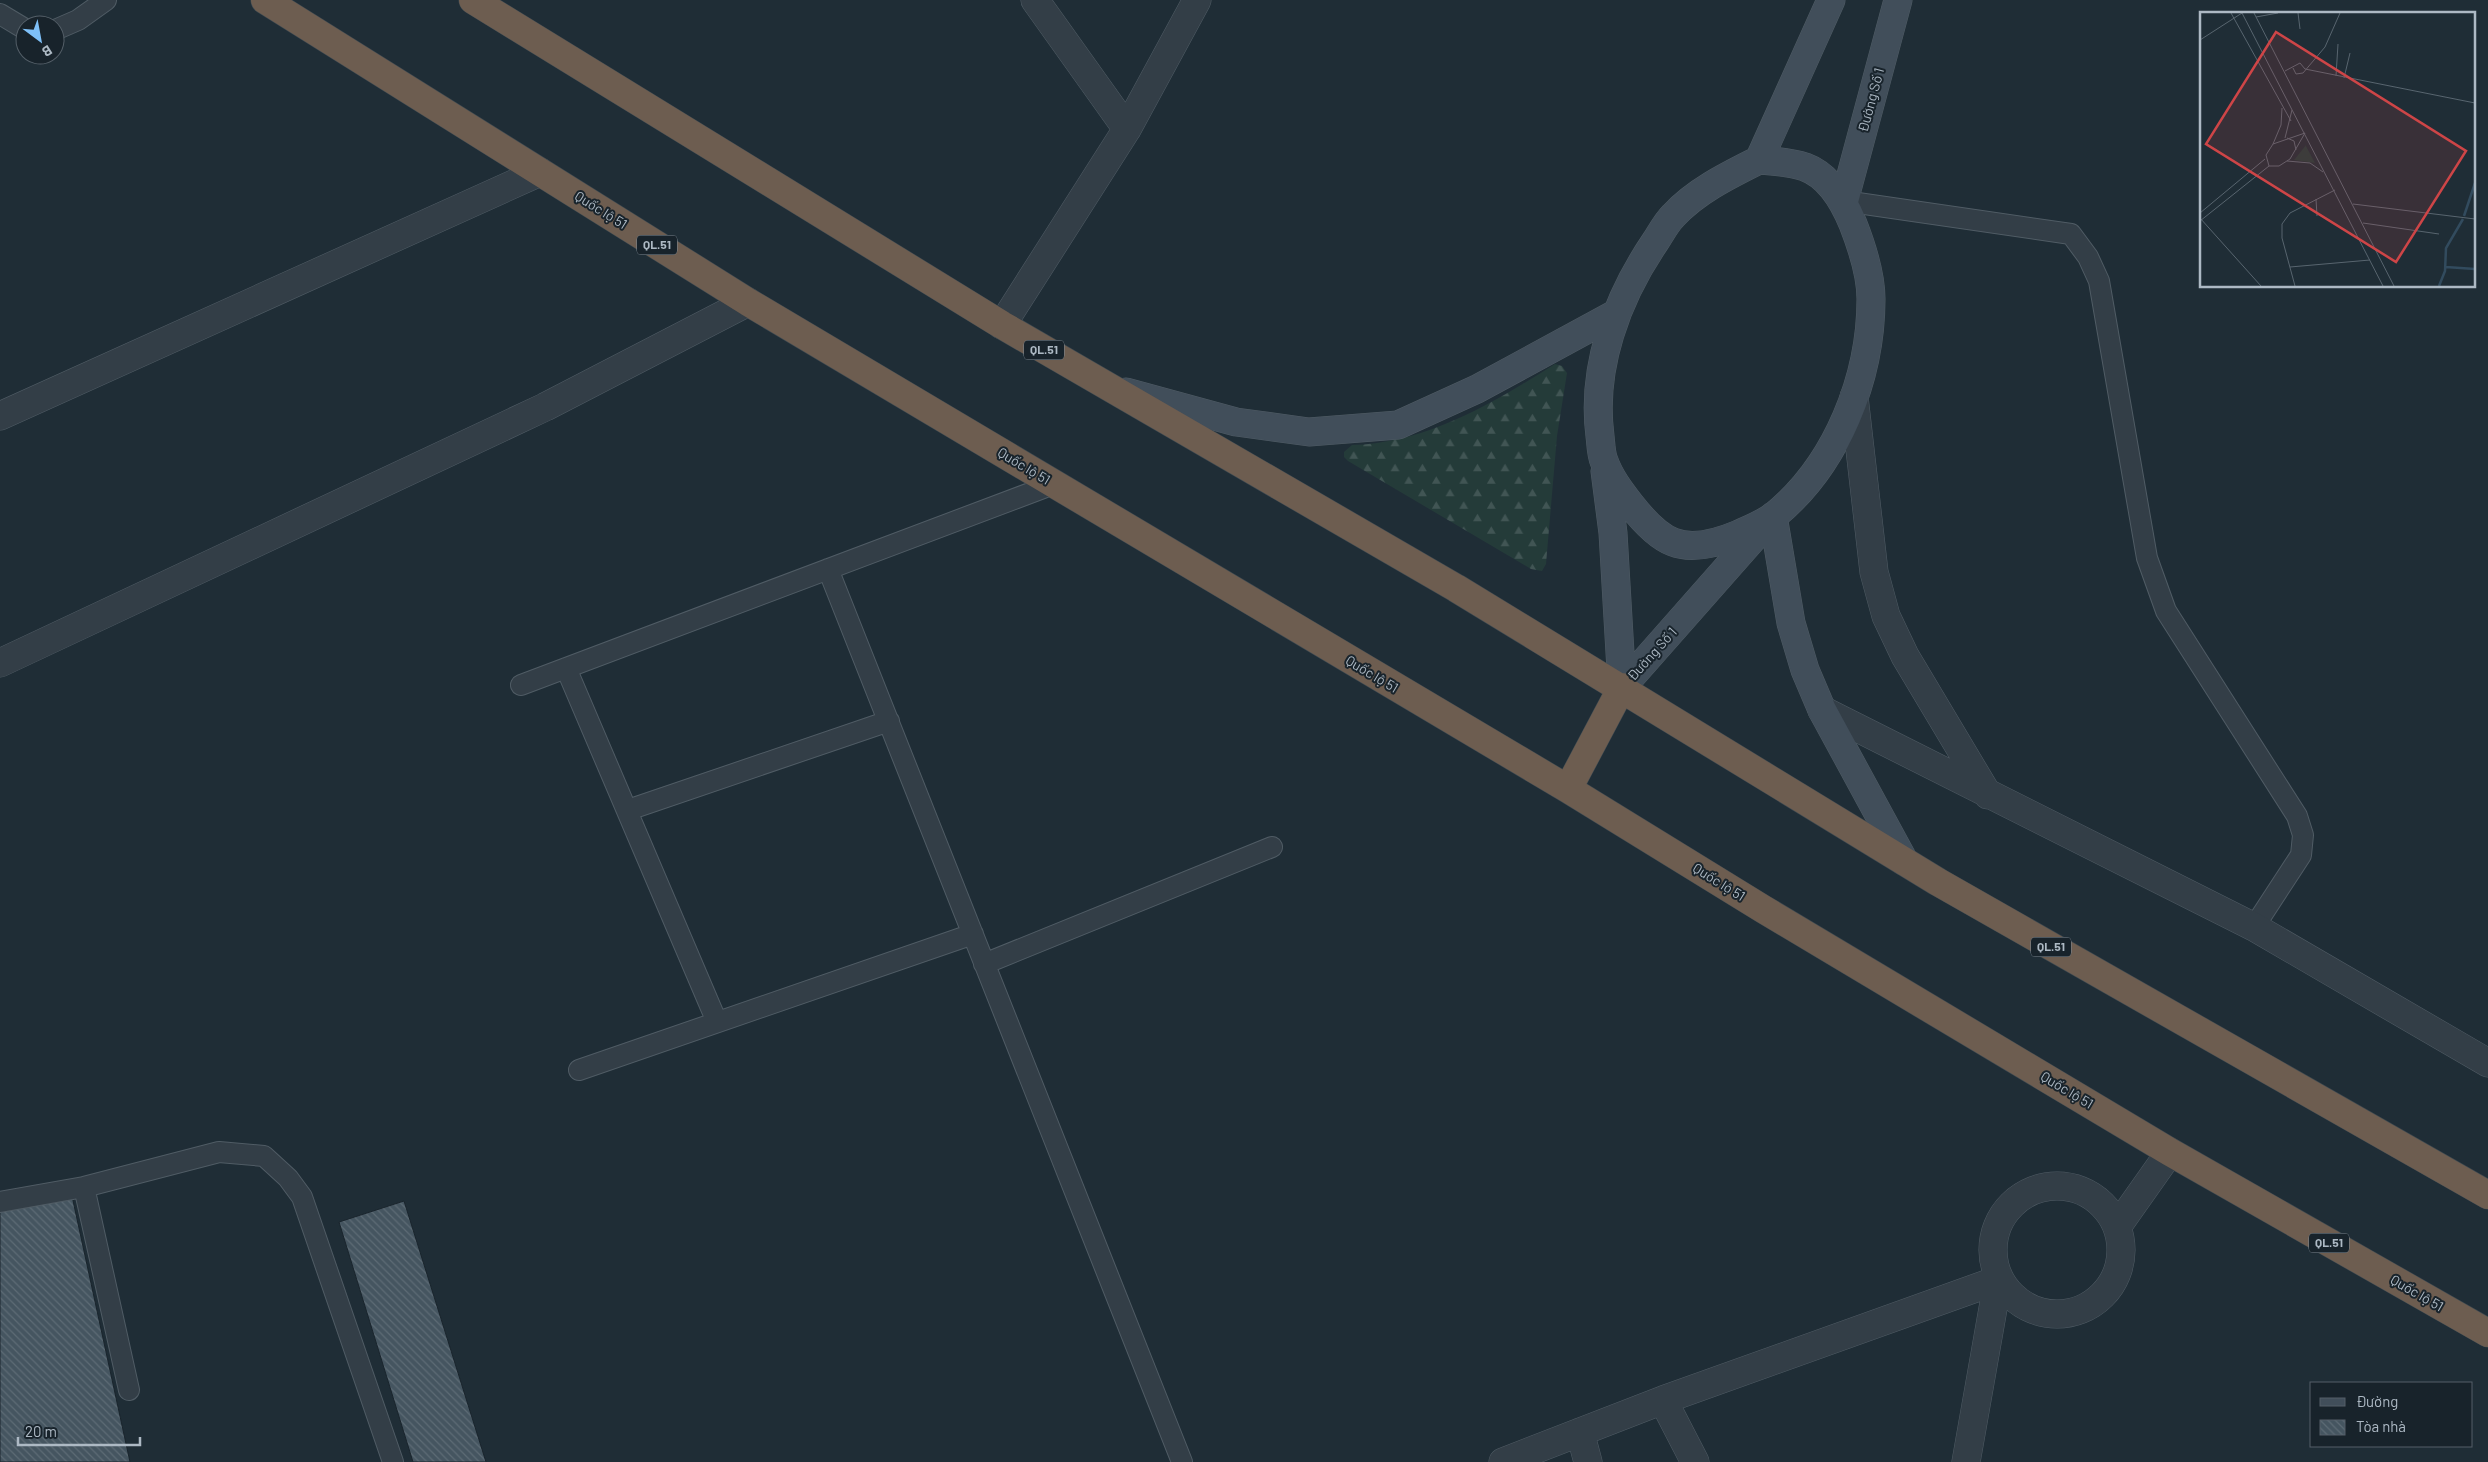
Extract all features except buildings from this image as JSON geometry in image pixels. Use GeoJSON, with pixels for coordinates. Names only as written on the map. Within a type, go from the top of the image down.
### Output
{"type":"FeatureCollection","features":[{"type":"Feature","properties":{"kind":"highway","name":"Quốc lộ 51"},"geometry":{"type":"LineString","coordinates":[[265,0],[748,302],[1568,789],[1763,909],[2170,1152],[2488,1333]]}},
{"type":"Feature","properties":{"kind":"highway","name":"QL.51"},"geometry":{"type":"LineString","coordinates":[[473,0],[1002,325],[1456,588],[1622,687],[1821,810],[1823,814],[2488,1195]]}},
{"type":"Feature","properties":{"kind":"highway"},"geometry":{"type":"LineString","coordinates":[[1568,789],[1622,687]]}},
{"type":"Feature","properties":{"kind":"street"},"geometry":{"type":"LineString","coordinates":[[1035,0],[1127,129]]}},
{"type":"Feature","properties":{"kind":"street"},"geometry":{"type":"LineString","coordinates":[[1002,325],[1127,129],[1197,0]]}},
{"type":"Feature","properties":{"kind":"street"},"geometry":{"type":"LineString","coordinates":[[1603,460],[1617,487],[1635,511],[1652,528],[1674,543],[1700,544],[1722,542],[1773,516],[1799,492],[1840,433],[1854,397],[1866,347],[1871,298],[1862,247],[1844,201],[1824,180],[1806,168],[1759,160],[1831,0]]}},
{"type":"Feature","properties":{"kind":"street","name":"Đường Số 1"},"geometry":{"type":"LineString","coordinates":[[1844,201],[1898,0]]}},
{"type":"Feature","properties":{"kind":"street","name":"Đường Số 1"},"geometry":{"type":"LineString","coordinates":[[1622,687],[1612,533],[1599,425],[1599,390],[1605,353],[1617,313],[1640,264],[1672,216],[1714,183],[1759,160]]}},
{"type":"Feature","properties":{"kind":"street"},"geometry":{"type":"LineString","coordinates":[[0,416],[540,172]]}},
{"type":"Feature","properties":{"kind":"street"},"geometry":{"type":"LineString","coordinates":[[0,662],[545,407],[748,302]]}},
{"type":"Feature","properties":{"kind":"street"},"geometry":{"type":"LineString","coordinates":[[1109,388],[1236,422],[1309,432],[1398,425],[1477,389],[1617,313]]}},
{"type":"Feature","properties":{"kind":"street"},"geometry":{"type":"LineString","coordinates":[[1854,397],[1874,572],[1886,616],[1905,656],[1988,794]]}},
{"type":"Feature","properties":{"kind":"street"},"geometry":{"type":"LineString","coordinates":[[1773,516],[1791,623],[1805,670],[1822,710],[1904,861]]}},
{"type":"Feature","properties":{"kind":"street","name":"Đường Số 1"},"geometry":{"type":"LineString","coordinates":[[1622,687],[1773,516]]}},
{"type":"Feature","properties":{"kind":"street"},"geometry":{"type":"LineString","coordinates":[[1822,710],[2254,926],[2488,1063]]}},
{"type":"Feature","properties":{"kind":"street"},"geometry":{"type":"LineString","coordinates":[[2117,1227],[2170,1152]]}},
{"type":"Feature","properties":{"kind":"street"},"geometry":{"type":"LineString","coordinates":[[1966,1462],[1998,1280],[1993,1260],[1994,1238],[2000,1218],[2014,1202],[2031,1190],[2051,1186],[2072,1187],[2091,1195],[2107,1209],[2117,1227],[2122,1246],[2119,1267],[2110,1285],[2097,1300],[2078,1310],[2059,1314],[2038,1312],[2022,1305],[1998,1280]]}},
{"type":"Feature","properties":{"kind":"street"},"geometry":{"type":"LineString","coordinates":[[1503,1462],[1663,1400],[1998,1280]]}},
{"type":"Feature","properties":{"kind":"street"},"geometry":{"type":"LineString","coordinates":[[1663,1400],[1695,1462]]}},
{"type":"Feature","properties":{"kind":"street"},"geometry":{"type":"LineString","coordinates":[[1580,1432],[1588,1462]]}},
{"type":"Feature","properties":{"kind":"lane"},"geometry":{"type":"LineString","coordinates":[[65,26],[78,20],[106,0]]}},
{"type":"Feature","properties":{"kind":"lane"},"geometry":{"type":"LineString","coordinates":[[0,14],[15,23]]}},
{"type":"Feature","properties":{"kind":"lane"},"geometry":{"type":"LineString","coordinates":[[1844,201],[2071,234],[2088,257],[2099,281],[2148,558],[2166,611],[2297,816],[2303,834],[2301,855],[2254,926]]}},
{"type":"Feature","properties":{"kind":"lane"},"geometry":{"type":"LineString","coordinates":[[521,685],[1054,484]]}},
{"type":"Feature","properties":{"kind":"lane"},"geometry":{"type":"LineString","coordinates":[[828,569],[1182,1462]]}},
{"type":"Feature","properties":{"kind":"lane"},"geometry":{"type":"LineString","coordinates":[[566,668],[628,810],[716,1022]]}},
{"type":"Feature","properties":{"kind":"lane"},"geometry":{"type":"LineString","coordinates":[[628,810],[889,722]]}},
{"type":"Feature","properties":{"kind":"lane"},"geometry":{"type":"LineString","coordinates":[[984,964],[1272,847]]}},
{"type":"Feature","properties":{"kind":"lane"},"geometry":{"type":"LineString","coordinates":[[579,1070],[973,934]]}},
{"type":"Feature","properties":{"kind":"lane"},"geometry":{"type":"LineString","coordinates":[[0,1202],[84,1187],[219,1152],[264,1156],[288,1178],[302,1197],[393,1462]]}},
{"type":"Feature","properties":{"kind":"lane"},"geometry":{"type":"LineString","coordinates":[[84,1187],[129,1390]]}},
{"type":"Feature","properties":{"kind":"green space"},"geometry":{"type":"Polygon","coordinates":[[[1555,364],[1562,366],[1567,373],[1557,436],[1546,564],[1542,571],[1531,569],[1344,457],[1344,452],[1352,445],[1380,443],[1407,437],[1433,429],[1458,418],[1508,393],[1555,364]]]}}]}
